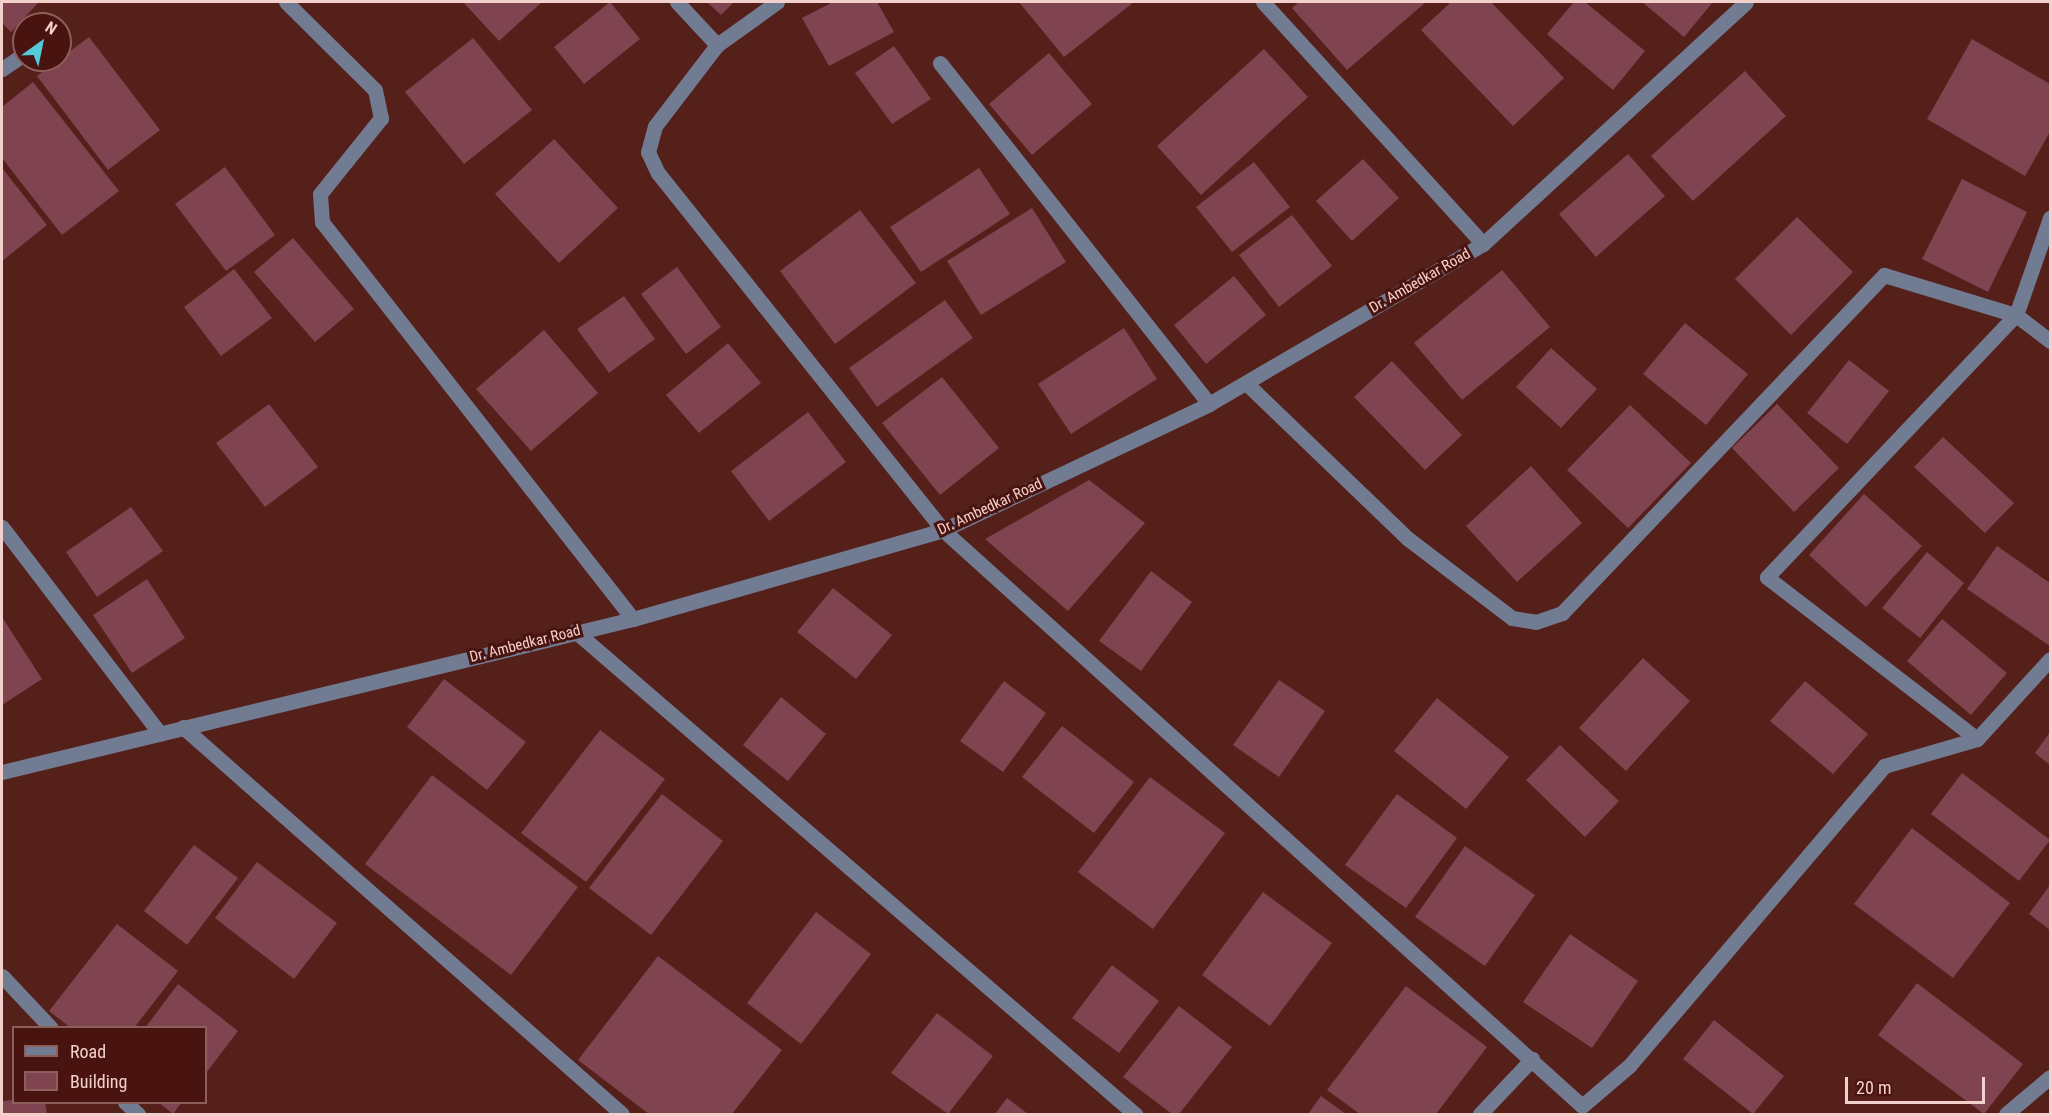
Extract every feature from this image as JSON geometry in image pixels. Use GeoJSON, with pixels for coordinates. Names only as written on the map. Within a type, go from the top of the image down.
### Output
{"type":"FeatureCollection","features":[{"type":"Feature","properties":{"kind":"street"},"geometry":{"type":"LineString","coordinates":[[286,2],[375,90],[381,118],[320,194],[322,222],[633,619]]}},
{"type":"Feature","properties":{"kind":"street"},"geometry":{"type":"LineString","coordinates":[[676,2],[717,45]]}},
{"type":"Feature","properties":{"kind":"street"},"geometry":{"type":"LineString","coordinates":[[777,2],[717,45],[655,126],[648,152],[658,173],[944,530],[1582,1106],[1629,1066],[1884,766],[1977,739],[2050,659]]}},
{"type":"Feature","properties":{"kind":"street"},"geometry":{"type":"LineString","coordinates":[[1263,2],[1483,244]]}},
{"type":"Feature","properties":{"kind":"street","name":"Dr. Ambedkar Road"},"geometry":{"type":"LineString","coordinates":[[2,772],[575,631],[633,619],[944,530],[1209,404],[1483,244],[1746,2]]}},
{"type":"Feature","properties":{"kind":"street"},"geometry":{"type":"LineString","coordinates":[[940,63],[1209,404]]}},
{"type":"Feature","properties":{"kind":"street"},"geometry":{"type":"LineString","coordinates":[[1977,739],[1767,577],[2016,315],[2050,218]]}},
{"type":"Feature","properties":{"kind":"street"},"geometry":{"type":"LineString","coordinates":[[1245,383],[1407,538],[1512,618],[1536,622],[1562,613],[1884,275],[2016,315],[2050,341]]}},
{"type":"Feature","properties":{"kind":"street"},"geometry":{"type":"LineString","coordinates":[[2,527],[160,734]]}},
{"type":"Feature","properties":{"kind":"street"},"geometry":{"type":"LineString","coordinates":[[575,631],[1135,1114]]}},
{"type":"Feature","properties":{"kind":"street"},"geometry":{"type":"LineString","coordinates":[[183,727],[622,1114]]}},
{"type":"Feature","properties":{"kind":"street"},"geometry":{"type":"LineString","coordinates":[[2,976],[49,1026]]}},
{"type":"Feature","properties":{"kind":"street"},"geometry":{"type":"LineString","coordinates":[[1480,1114],[1532,1059]]}},
{"type":"Feature","properties":{"kind":"street"},"geometry":{"type":"LineString","coordinates":[[2006,1114],[2050,1077]]}},
{"type":"Feature","properties":{"kind":"building"},"geometry":{"type":"Polygon","coordinates":[[[2,2],[39,2],[30,12],[12,12],[11,32],[2,23],[2,2]]]}},
{"type":"Feature","properties":{"kind":"building"},"geometry":{"type":"Polygon","coordinates":[[[463,2],[542,2],[499,41],[463,2]]]}},
{"type":"Feature","properties":{"kind":"building"},"geometry":{"type":"Polygon","coordinates":[[[610,2],[640,39],[584,84],[554,47],[610,2]]]}},
{"type":"Feature","properties":{"kind":"building"},"geometry":{"type":"Polygon","coordinates":[[[707,2],[734,2],[721,15],[707,2]]]}},
{"type":"Feature","properties":{"kind":"building"},"geometry":{"type":"Polygon","coordinates":[[[833,2],[877,2],[894,32],[829,66],[802,18],[833,2]]]}},
{"type":"Feature","properties":{"kind":"building"},"geometry":{"type":"Polygon","coordinates":[[[1019,2],[1134,2],[1064,57],[1019,2]]]}},
{"type":"Feature","properties":{"kind":"building"},"geometry":{"type":"Polygon","coordinates":[[[1299,2],[1426,2],[1347,70],[1292,8],[1299,2]]]}},
{"type":"Feature","properties":{"kind":"building"},"geometry":{"type":"Polygon","coordinates":[[[1451,2],[1491,2],[1564,78],[1513,126],[1421,30],[1451,2]]]}},
{"type":"Feature","properties":{"kind":"building"},"geometry":{"type":"Polygon","coordinates":[[[1574,2],[1585,2],[1645,51],[1613,90],[1547,34],[1574,2]]]}},
{"type":"Feature","properties":{"kind":"building"},"geometry":{"type":"Polygon","coordinates":[[[1642,2],[1713,2],[1684,37],[1642,2]]]}},
{"type":"Feature","properties":{"kind":"building"},"geometry":{"type":"Polygon","coordinates":[[[89,37],[160,130],[108,170],[37,76],[42,72],[72,72],[72,50],[89,37]]]}},
{"type":"Feature","properties":{"kind":"building"},"geometry":{"type":"Polygon","coordinates":[[[473,38],[532,110],[464,164],[405,92],[473,38]]]}},
{"type":"Feature","properties":{"kind":"building"},"geometry":{"type":"Polygon","coordinates":[[[1972,39],[2050,84],[2050,132],[2025,176],[1927,119],[1972,39]]]}},
{"type":"Feature","properties":{"kind":"building"},"geometry":{"type":"Polygon","coordinates":[[[894,46],[931,99],[892,124],[855,73],[894,46]]]}},
{"type":"Feature","properties":{"kind":"building"},"geometry":{"type":"Polygon","coordinates":[[[1264,49],[1308,97],[1201,195],[1157,146],[1264,49]]]}},
{"type":"Feature","properties":{"kind":"building"},"geometry":{"type":"Polygon","coordinates":[[[1049,53],[1092,104],[1032,155],[989,104],[1049,53]]]}},
{"type":"Feature","properties":{"kind":"building"},"geometry":{"type":"Polygon","coordinates":[[[1745,71],[1786,116],[1693,201],[1651,156],[1745,71]]]}},
{"type":"Feature","properties":{"kind":"building"},"geometry":{"type":"Polygon","coordinates":[[[33,82],[119,191],[62,235],[2,158],[2,107],[33,82]]]}},
{"type":"Feature","properties":{"kind":"building"},"geometry":{"type":"Polygon","coordinates":[[[554,139],[618,208],[559,263],[495,194],[554,139]]]}},
{"type":"Feature","properties":{"kind":"building"},"geometry":{"type":"Polygon","coordinates":[[[1628,154],[1665,196],[1596,257],[1559,214],[1628,154]]]}},
{"type":"Feature","properties":{"kind":"building"},"geometry":{"type":"Polygon","coordinates":[[[1363,159],[1399,198],[1352,241],[1316,201],[1363,159]]]}},
{"type":"Feature","properties":{"kind":"building"},"geometry":{"type":"Polygon","coordinates":[[[1254,162],[1290,207],[1232,252],[1196,207],[1254,162]]]}},
{"type":"Feature","properties":{"kind":"building"},"geometry":{"type":"Polygon","coordinates":[[[225,167],[275,235],[226,271],[175,204],[225,167]]]}},
{"type":"Feature","properties":{"kind":"building"},"geometry":{"type":"Polygon","coordinates":[[[2,168],[47,225],[2,261],[2,168]]]}},
{"type":"Feature","properties":{"kind":"building"},"geometry":{"type":"Polygon","coordinates":[[[979,168],[1010,214],[921,272],[890,227],[979,168]]]}},
{"type":"Feature","properties":{"kind":"building"},"geometry":{"type":"Polygon","coordinates":[[[1962,179],[2027,212],[1988,292],[1922,259],[1962,179]]]}},
{"type":"Feature","properties":{"kind":"building"},"geometry":{"type":"Polygon","coordinates":[[[1032,208],[1066,262],[981,315],[947,261],[1032,208]]]}},
{"type":"Feature","properties":{"kind":"building"},"geometry":{"type":"Polygon","coordinates":[[[860,210],[916,283],[835,344],[780,271],[860,210]]]}},
{"type":"Feature","properties":{"kind":"building"},"geometry":{"type":"Polygon","coordinates":[[[1292,215],[1332,266],[1279,307],[1239,255],[1292,215]]]}},
{"type":"Feature","properties":{"kind":"building"},"geometry":{"type":"Polygon","coordinates":[[[1797,217],[1853,272],[1791,335],[1735,279],[1797,217]]]}},
{"type":"Feature","properties":{"kind":"building"},"geometry":{"type":"Polygon","coordinates":[[[293,238],[354,309],[315,342],[254,272],[293,238]]]}},
{"type":"Feature","properties":{"kind":"building"},"geometry":{"type":"Polygon","coordinates":[[[677,267],[721,327],[686,354],[641,294],[677,267]]]}},
{"type":"Feature","properties":{"kind":"building"},"geometry":{"type":"Polygon","coordinates":[[[234,269],[272,318],[221,356],[184,307],[234,269]]]}},
{"type":"Feature","properties":{"kind":"building"},"geometry":{"type":"Polygon","coordinates":[[[1502,270],[1550,327],[1462,400],[1414,343],[1502,270]]]}},
{"type":"Feature","properties":{"kind":"building"},"geometry":{"type":"Polygon","coordinates":[[[1234,276],[1266,315],[1206,364],[1174,325],[1234,276]]]}},
{"type":"Feature","properties":{"kind":"building"},"geometry":{"type":"Polygon","coordinates":[[[624,296],[655,339],[609,373],[577,329],[624,296]]]}},
{"type":"Feature","properties":{"kind":"building"},"geometry":{"type":"Polygon","coordinates":[[[945,300],[973,338],[877,407],[849,368],[945,300]]]}},
{"type":"Feature","properties":{"kind":"building"},"geometry":{"type":"Polygon","coordinates":[[[1685,323],[1748,374],[1706,425],[1643,374],[1685,323]]]}},
{"type":"Feature","properties":{"kind":"building"},"geometry":{"type":"Polygon","coordinates":[[[1124,328],[1157,379],[1071,434],[1038,384],[1124,328]]]}},
{"type":"Feature","properties":{"kind":"building"},"geometry":{"type":"Polygon","coordinates":[[[544,330],[598,393],[531,451],[476,389],[544,330]]]}},
{"type":"Feature","properties":{"kind":"building"},"geometry":{"type":"Polygon","coordinates":[[[728,343],[761,383],[699,433],[666,395],[728,343]]]}},
{"type":"Feature","properties":{"kind":"building"},"geometry":{"type":"Polygon","coordinates":[[[1551,348],[1597,389],[1561,428],[1516,387],[1551,348]]]}},
{"type":"Feature","properties":{"kind":"building"},"geometry":{"type":"Polygon","coordinates":[[[1849,360],[1889,391],[1847,444],[1807,413],[1849,360]]]}},
{"type":"Feature","properties":{"kind":"building"},"geometry":{"type":"Polygon","coordinates":[[[1392,361],[1462,435],[1425,470],[1354,397],[1392,361]]]}},
{"type":"Feature","properties":{"kind":"building"},"geometry":{"type":"Polygon","coordinates":[[[942,377],[999,448],[940,495],[882,423],[942,377]]]}},
{"type":"Feature","properties":{"kind":"building"},"geometry":{"type":"Polygon","coordinates":[[[269,404],[318,467],[265,507],[216,443],[269,404]]]}},
{"type":"Feature","properties":{"kind":"building"},"geometry":{"type":"Polygon","coordinates":[[[1777,404],[1839,468],[1794,512],[1732,448],[1777,404]]]}},
{"type":"Feature","properties":{"kind":"building"},"geometry":{"type":"Polygon","coordinates":[[[1630,405],[1691,463],[1628,528],[1567,470],[1630,405]]]}},
{"type":"Feature","properties":{"kind":"building"},"geometry":{"type":"Polygon","coordinates":[[[808,412],[846,462],[769,521],[731,471],[808,412]]]}},
{"type":"Feature","properties":{"kind":"building"},"geometry":{"type":"Polygon","coordinates":[[[1943,437],[2014,503],[1985,533],[1914,467],[1943,437]]]}},
{"type":"Feature","properties":{"kind":"building"},"geometry":{"type":"Polygon","coordinates":[[[1531,466],[1582,523],[1517,582],[1466,526],[1531,466]]]}},
{"type":"Feature","properties":{"kind":"building"},"geometry":{"type":"Polygon","coordinates":[[[1089,480],[1145,523],[1068,611],[985,539],[1089,480]]]}},
{"type":"Feature","properties":{"kind":"building"},"geometry":{"type":"Polygon","coordinates":[[[1864,494],[1922,546],[1866,607],[1809,555],[1864,494]]]}},
{"type":"Feature","properties":{"kind":"building"},"geometry":{"type":"Polygon","coordinates":[[[131,507],[163,551],[97,597],[66,552],[131,507]]]}},
{"type":"Feature","properties":{"kind":"building"},"geometry":{"type":"Polygon","coordinates":[[[1997,546],[2050,583],[2050,646],[1967,589],[1997,546]]]}},
{"type":"Feature","properties":{"kind":"building"},"geometry":{"type":"Polygon","coordinates":[[[1927,552],[1964,583],[1920,638],[1882,608],[1927,552]]]}},
{"type":"Feature","properties":{"kind":"building"},"geometry":{"type":"Polygon","coordinates":[[[1151,571],[1192,602],[1141,671],[1099,641],[1151,571]]]}},
{"type":"Feature","properties":{"kind":"building"},"geometry":{"type":"Polygon","coordinates":[[[147,579],[185,638],[132,673],[93,615],[147,579]]]}},
{"type":"Feature","properties":{"kind":"building"},"geometry":{"type":"Polygon","coordinates":[[[833,588],[892,635],[856,679],[797,632],[833,588]]]}},
{"type":"Feature","properties":{"kind":"building"},"geometry":{"type":"Polygon","coordinates":[[[2,617],[42,679],[2,705],[2,617]]]}},
{"type":"Feature","properties":{"kind":"building"},"geometry":{"type":"Polygon","coordinates":[[[1942,619],[2007,673],[1971,715],[1907,661],[1942,619]]]}},
{"type":"Feature","properties":{"kind":"building"},"geometry":{"type":"Polygon","coordinates":[[[1643,658],[1690,701],[1626,771],[1579,728],[1643,658]]]}},
{"type":"Feature","properties":{"kind":"building"},"geometry":{"type":"Polygon","coordinates":[[[444,679],[526,742],[487,790],[407,727],[444,679]]]}},
{"type":"Feature","properties":{"kind":"building"},"geometry":{"type":"Polygon","coordinates":[[[1279,680],[1325,711],[1279,777],[1233,745],[1279,680]]]}},
{"type":"Feature","properties":{"kind":"building"},"geometry":{"type":"Polygon","coordinates":[[[1004,681],[1046,713],[1003,772],[960,741],[1004,681]]]}},
{"type":"Feature","properties":{"kind":"building"},"geometry":{"type":"Polygon","coordinates":[[[1805,681],[1868,734],[1833,774],[1770,721],[1805,681]]]}},
{"type":"Feature","properties":{"kind":"building"},"geometry":{"type":"Polygon","coordinates":[[[781,697],[826,734],[788,781],[743,745],[781,697]]]}},
{"type":"Feature","properties":{"kind":"building"},"geometry":{"type":"Polygon","coordinates":[[[1437,698],[1509,757],[1466,809],[1394,751],[1437,698]]]}},
{"type":"Feature","properties":{"kind":"building"},"geometry":{"type":"Polygon","coordinates":[[[1062,726],[1134,782],[1094,833],[1022,777],[1062,726]]]}},
{"type":"Feature","properties":{"kind":"building"},"geometry":{"type":"Polygon","coordinates":[[[600,730],[665,779],[586,882],[521,833],[600,730]]]}},
{"type":"Feature","properties":{"kind":"building"},"geometry":{"type":"Polygon","coordinates":[[[2050,732],[2050,765],[2035,753],[2050,732]]]}},
{"type":"Feature","properties":{"kind":"building"},"geometry":{"type":"Polygon","coordinates":[[[1560,745],[1619,801],[1585,837],[1526,780],[1560,745]]]}},
{"type":"Feature","properties":{"kind":"building"},"geometry":{"type":"Polygon","coordinates":[[[1962,773],[2050,840],[2019,881],[1931,814],[1962,773]]]}},
{"type":"Feature","properties":{"kind":"building"},"geometry":{"type":"Polygon","coordinates":[[[432,775],[578,887],[511,975],[365,864],[432,775]]]}},
{"type":"Feature","properties":{"kind":"building"},"geometry":{"type":"Polygon","coordinates":[[[1150,777],[1225,833],[1153,929],[1078,872],[1150,777]]]}},
{"type":"Feature","properties":{"kind":"building"},"geometry":{"type":"Polygon","coordinates":[[[662,794],[723,841],[651,935],[589,888],[662,794]]]}},
{"type":"Feature","properties":{"kind":"building"},"geometry":{"type":"Polygon","coordinates":[[[1397,794],[1457,838],[1406,908],[1345,865],[1397,794]]]}},
{"type":"Feature","properties":{"kind":"building"},"geometry":{"type":"Polygon","coordinates":[[[1912,828],[2010,903],[1953,978],[1854,904],[1912,828]]]}},
{"type":"Feature","properties":{"kind":"building"},"geometry":{"type":"Polygon","coordinates":[[[194,845],[238,878],[187,945],[144,911],[194,845]]]}},
{"type":"Feature","properties":{"kind":"building"},"geometry":{"type":"Polygon","coordinates":[[[1465,846],[1535,895],[1485,966],[1415,917],[1465,846]]]}},
{"type":"Feature","properties":{"kind":"building"},"geometry":{"type":"Polygon","coordinates":[[[257,862],[337,923],[294,979],[215,918],[257,862]]]}},
{"type":"Feature","properties":{"kind":"building"},"geometry":{"type":"Polygon","coordinates":[[[2050,885],[2050,930],[2029,914],[2050,885]]]}},
{"type":"Feature","properties":{"kind":"building"},"geometry":{"type":"Polygon","coordinates":[[[1263,892],[1332,943],[1270,1026],[1202,975],[1263,892]]]}},
{"type":"Feature","properties":{"kind":"building"},"geometry":{"type":"Polygon","coordinates":[[[816,912],[871,954],[801,1044],[747,1003],[816,912]]]}},
{"type":"Feature","properties":{"kind":"building"},"geometry":{"type":"Polygon","coordinates":[[[117,924],[178,971],[136,1026],[68,1026],[49,1011],[117,924]]]}},
{"type":"Feature","properties":{"kind":"building"},"geometry":{"type":"Polygon","coordinates":[[[1570,934],[1638,981],[1592,1048],[1523,1002],[1570,934]]]}},
{"type":"Feature","properties":{"kind":"building"},"geometry":{"type":"Polygon","coordinates":[[[658,956],[782,1050],[732,1114],[649,1114],[578,1060],[658,956]]]}},
{"type":"Feature","properties":{"kind":"building"},"geometry":{"type":"Polygon","coordinates":[[[1112,965],[1159,1001],[1119,1053],[1072,1018],[1112,965]]]}},
{"type":"Feature","properties":{"kind":"building"},"geometry":{"type":"Polygon","coordinates":[[[1917,983],[2023,1064],[1984,1114],[1878,1035],[1917,983]]]}},
{"type":"Feature","properties":{"kind":"building"},"geometry":{"type":"Polygon","coordinates":[[[178,984],[238,1031],[207,1072],[207,1026],[146,1026],[178,984]]]}},
{"type":"Feature","properties":{"kind":"building"},"geometry":{"type":"Polygon","coordinates":[[[1406,986],[1487,1047],[1436,1114],[1360,1114],[1327,1090],[1406,986]]]}},
{"type":"Feature","properties":{"kind":"building"},"geometry":{"type":"Polygon","coordinates":[[[1179,1006],[1232,1047],[1179,1114],[1172,1114],[1123,1077],[1179,1006]]]}},
{"type":"Feature","properties":{"kind":"building"},"geometry":{"type":"Polygon","coordinates":[[[937,1013],[993,1056],[948,1114],[891,1073],[937,1013]]]}},
{"type":"Feature","properties":{"kind":"building"},"geometry":{"type":"Polygon","coordinates":[[[1714,1020],[1784,1076],[1753,1114],[1683,1059],[1714,1020]]]}},
{"type":"Feature","properties":{"kind":"building"},"geometry":{"type":"Polygon","coordinates":[[[1321,1096],[1346,1114],[1308,1114],[1321,1096]]]}},
{"type":"Feature","properties":{"kind":"building"},"geometry":{"type":"Polygon","coordinates":[[[1007,1098],[1028,1114],[995,1114],[1007,1098]]]}},
{"type":"Feature","properties":{"kind":"building"},"geometry":{"type":"Polygon","coordinates":[[[12,1100],[12,1104],[45,1104],[47,1114],[2,1114],[2,1101],[12,1100]]]}},
{"type":"Feature","properties":{"kind":"building"},"geometry":{"type":"Polygon","coordinates":[[[160,1104],[180,1104],[173,1114],[160,1104]]]}}]}
